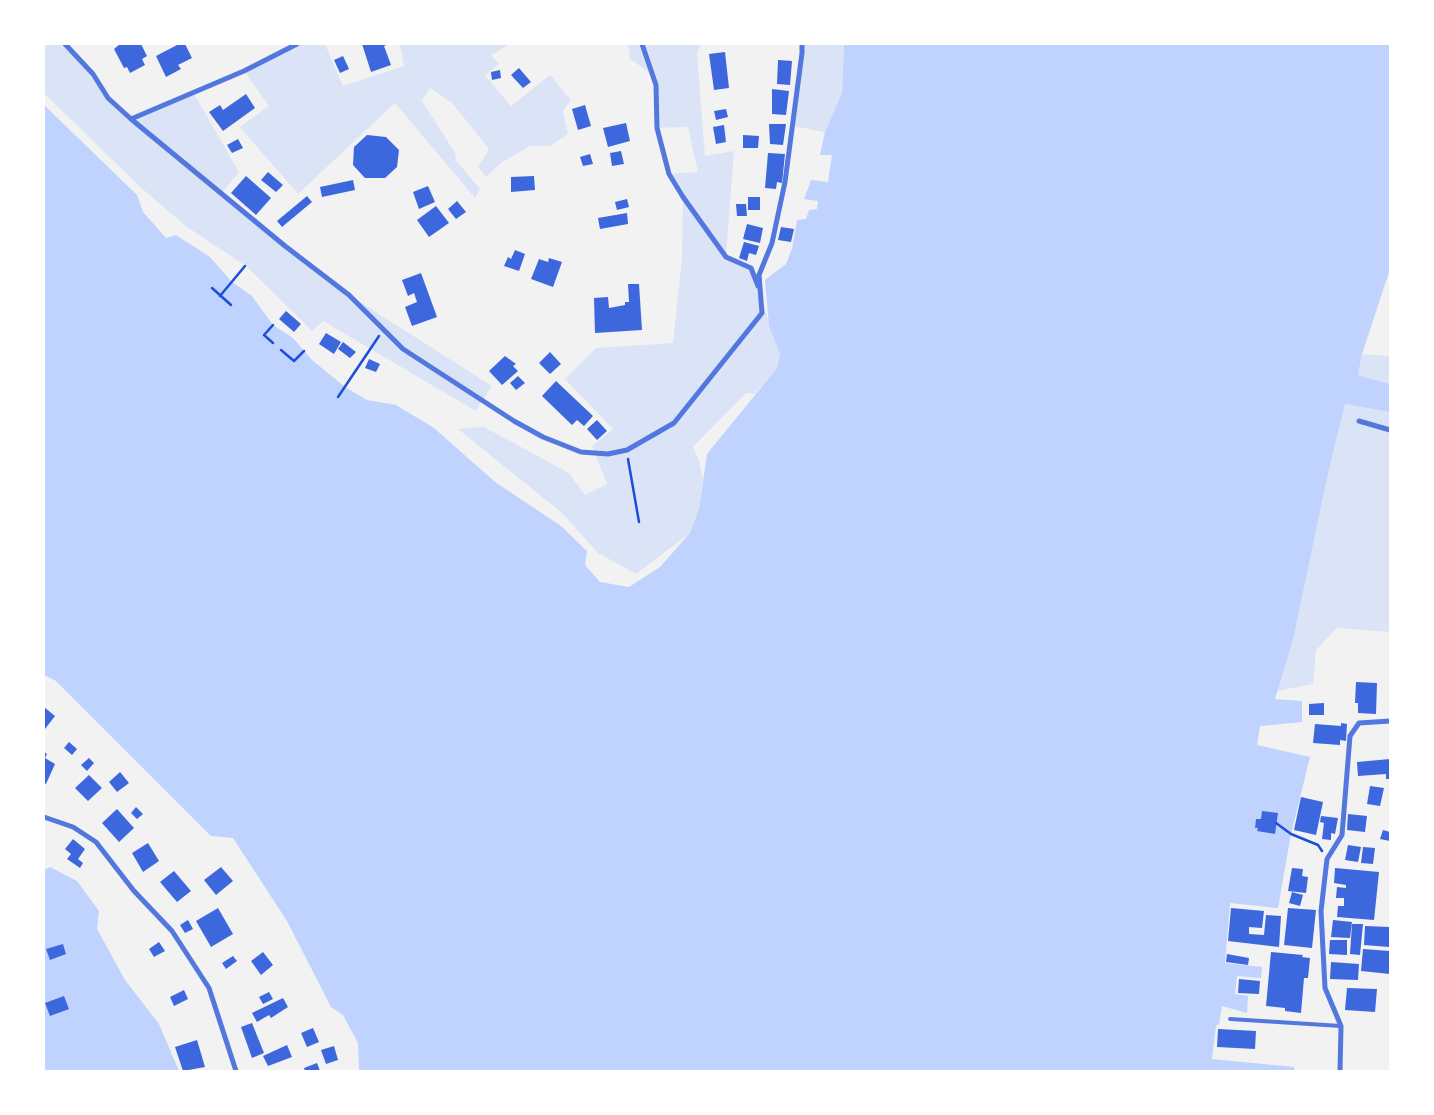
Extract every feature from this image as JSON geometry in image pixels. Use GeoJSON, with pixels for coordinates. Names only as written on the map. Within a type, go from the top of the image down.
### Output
{"type":"FeatureCollection","features":[{"type":"Feature","properties":{"kind":"street"},"geometry":{"type":"LineString","coordinates":[[65,44],[93,74],[108,98],[130,119],[285,246],[349,295],[403,348],[514,421],[543,437],[581,452],[608,454],[627,450],[674,423],[762,313],[759,275],[772,243],[785,182],[802,44]]}},
{"type":"Feature","properties":{"kind":"street"},"geometry":{"type":"LineString","coordinates":[[130,119],[244,71],[298,44]]}},
{"type":"Feature","properties":{"kind":"street"},"geometry":{"type":"LineString","coordinates":[[642,44],[656,85],[657,128],[669,174],[726,257],[751,268],[761,294]]}},
{"type":"Feature","properties":{"kind":"street"},"geometry":{"type":"LineString","coordinates":[[1359,421],[1390,430]]}},
{"type":"Feature","properties":{"kind":"street"},"geometry":{"type":"LineString","coordinates":[[1340,1071],[1340,1026],[1325,988],[1321,911],[1327,859],[1342,835],[1350,736],[1359,723],[1390,721]]}},
{"type":"Feature","properties":{"kind":"street"},"geometry":{"type":"LineString","coordinates":[[44,816],[73,827],[96,842],[134,891],[172,931],[209,988],[236,1071]]}},
{"type":"Feature","properties":{"kind":"lane"},"geometry":{"type":"LineString","coordinates":[[1230,1019],[1340,1026]]}},
{"type":"Feature","properties":{"kind":"path"},"geometry":{"type":"LineString","coordinates":[[220,296],[246,266]]}},
{"type":"Feature","properties":{"kind":"path"},"geometry":{"type":"LineString","coordinates":[[212,288],[230,305]]}},
{"type":"Feature","properties":{"kind":"path"},"geometry":{"type":"LineString","coordinates":[[273,325],[264,335],[273,343]]}},
{"type":"Feature","properties":{"kind":"path"},"geometry":{"type":"LineString","coordinates":[[338,397],[384,329]]}},
{"type":"Feature","properties":{"kind":"path"},"geometry":{"type":"LineString","coordinates":[[281,350],[294,361],[304,351]]}},
{"type":"Feature","properties":{"kind":"path"},"geometry":{"type":"LineString","coordinates":[[627,450],[639,522]]}},
{"type":"Feature","properties":{"kind":"path"},"geometry":{"type":"LineString","coordinates":[[1276,823],[1292,834],[1318,844],[1327,859]]}},
{"type":"Feature","properties":{"kind":"shaded area"},"geometry":{"type":"Polygon","coordinates":[[[44,44],[65,44],[108,98],[131,119],[193,92],[239,172],[222,193],[349,295],[492,386],[476,411],[323,321],[312,331],[246,266],[187,227],[138,185],[44,93],[44,44]]]}},
{"type":"Feature","properties":{"kind":"shaded area"},"geometry":{"type":"Polygon","coordinates":[[[297,44],[325,44],[343,86],[404,66],[400,44],[510,44],[491,55],[499,64],[485,75],[511,106],[550,75],[571,100],[563,111],[568,134],[550,146],[530,146],[502,162],[486,177],[478,167],[489,149],[452,103],[430,88],[422,101],[455,153],[456,160],[480,189],[475,198],[395,103],[298,194],[240,127],[269,106],[244,71],[297,44]]]}},
{"type":"Feature","properties":{"kind":"shaded area"},"geometry":{"type":"Polygon","coordinates":[[[628,44],[701,44],[697,52],[705,156],[734,151],[726,257],[751,268],[780,354],[777,368],[755,394],[746,393],[693,447],[699,460],[703,480],[699,509],[690,533],[636,574],[598,553],[562,513],[458,429],[484,427],[569,473],[585,495],[607,484],[592,446],[613,429],[565,379],[596,348],[673,343],[682,259],[683,197],[669,174],[698,172],[688,127],[657,128],[656,85],[652,74],[630,59],[628,44]]]}},
{"type":"Feature","properties":{"kind":"shaded area"},"geometry":{"type":"Polygon","coordinates":[[[802,44],[844,44],[842,93],[825,132],[792,126],[802,44]]]}},
{"type":"Feature","properties":{"kind":"shaded area"},"geometry":{"type":"Polygon","coordinates":[[[1362,354],[1390,356],[1390,384],[1358,375],[1362,354]]]}},
{"type":"Feature","properties":{"kind":"shaded area"},"geometry":{"type":"Polygon","coordinates":[[[1345,404],[1390,412],[1390,632],[1337,628],[1316,650],[1313,684],[1277,691],[1293,640],[1327,478],[1345,404]]]}},
{"type":"Feature","properties":{"kind":"water"},"geometry":{"type":"Polygon","coordinates":[[[844,44],[1390,44],[1390,269],[1362,354],[1358,375],[1390,384],[1390,412],[1345,404],[1327,478],[1293,640],[1275,699],[1302,701],[1302,722],[1260,726],[1257,745],[1310,757],[1291,834],[1278,908],[1230,903],[1225,963],[1262,967],[1261,978],[1237,976],[1235,994],[1248,996],[1247,1013],[1222,1006],[1219,1024],[1216,1026],[1212,1059],[1294,1067],[1294,1071],[359,1071],[358,1043],[343,1015],[331,1007],[287,921],[233,838],[211,836],[56,681],[44,675],[44,105],[137,195],[143,212],[166,238],[176,235],[210,257],[232,282],[252,296],[273,325],[293,338],[312,360],[345,387],[367,400],[396,405],[434,428],[495,482],[561,526],[587,551],[585,565],[600,582],[629,587],[660,567],[690,533],[699,509],[707,454],[777,368],[780,354],[769,326],[765,280],[786,264],[792,249],[797,220],[806,219],[809,210],[817,209],[818,201],[804,199],[811,180],[828,182],[832,155],[820,155],[825,132],[842,93],[844,44]]]}},
{"type":"Feature","properties":{"kind":"water"},"geometry":{"type":"Polygon","coordinates":[[[50,867],[77,881],[99,911],[97,929],[125,980],[159,1024],[179,1071],[44,1071],[44,870],[50,867]]]}},
{"type":"Feature","properties":{"kind":"building"},"geometry":{"type":"Polygon","coordinates":[[[120,44],[141,44],[147,56],[142,59],[145,65],[130,73],[127,67],[124,68],[114,49],[120,44]]]}},
{"type":"Feature","properties":{"kind":"building"},"geometry":{"type":"Polygon","coordinates":[[[179,44],[185,44],[192,58],[178,65],[181,69],[166,77],[156,56],[179,44]]]}},
{"type":"Feature","properties":{"kind":"building"},"geometry":{"type":"Polygon","coordinates":[[[362,44],[389,44],[384,46],[391,65],[371,72],[362,44]]]}},
{"type":"Feature","properties":{"kind":"building"},"geometry":{"type":"Polygon","coordinates":[[[725,52],[729,88],[714,90],[709,54],[725,52]]]}},
{"type":"Feature","properties":{"kind":"building"},"geometry":{"type":"Polygon","coordinates":[[[343,56],[349,69],[340,73],[334,60],[343,56]]]}},
{"type":"Feature","properties":{"kind":"building"},"geometry":{"type":"Polygon","coordinates":[[[778,60],[792,61],[790,85],[777,84],[778,60]]]}},
{"type":"Feature","properties":{"kind":"building"},"geometry":{"type":"Polygon","coordinates":[[[519,68],[531,82],[523,88],[511,75],[519,68]]]}},
{"type":"Feature","properties":{"kind":"building"},"geometry":{"type":"Polygon","coordinates":[[[500,70],[501,78],[492,80],[491,72],[500,70]]]}},
{"type":"Feature","properties":{"kind":"building"},"geometry":{"type":"Polygon","coordinates":[[[772,89],[789,91],[786,115],[772,114],[772,89]]]}},
{"type":"Feature","properties":{"kind":"building"},"geometry":{"type":"Polygon","coordinates":[[[246,94],[255,108],[223,131],[209,112],[220,105],[223,110],[246,94]]]}},
{"type":"Feature","properties":{"kind":"building"},"geometry":{"type":"Polygon","coordinates":[[[585,105],[591,126],[578,130],[572,109],[585,105]]]}},
{"type":"Feature","properties":{"kind":"building"},"geometry":{"type":"Polygon","coordinates":[[[726,109],[728,117],[716,120],[714,111],[726,109]]]}},
{"type":"Feature","properties":{"kind":"building"},"geometry":{"type":"Polygon","coordinates":[[[626,123],[630,141],[608,147],[603,128],[626,123]]]}},
{"type":"Feature","properties":{"kind":"building"},"geometry":{"type":"Polygon","coordinates":[[[769,124],[786,124],[783,145],[770,144],[769,124]]]}},
{"type":"Feature","properties":{"kind":"building"},"geometry":{"type":"Polygon","coordinates":[[[724,125],[726,142],[716,144],[713,127],[724,125]]]}},
{"type":"Feature","properties":{"kind":"building"},"geometry":{"type":"Polygon","coordinates":[[[367,135],[386,137],[399,150],[397,167],[385,178],[365,178],[353,165],[354,147],[367,135]]]}},
{"type":"Feature","properties":{"kind":"building"},"geometry":{"type":"Polygon","coordinates":[[[743,135],[759,136],[758,148],[743,148],[743,135]]]}},
{"type":"Feature","properties":{"kind":"building"},"geometry":{"type":"Polygon","coordinates":[[[238,139],[243,148],[232,153],[227,145],[238,139]]]}},
{"type":"Feature","properties":{"kind":"building"},"geometry":{"type":"Polygon","coordinates":[[[621,151],[624,164],[612,166],[610,153],[621,151]]]}},
{"type":"Feature","properties":{"kind":"building"},"geometry":{"type":"Polygon","coordinates":[[[768,153],[785,154],[782,183],[777,182],[776,189],[765,188],[768,153]]]}},
{"type":"Feature","properties":{"kind":"building"},"geometry":{"type":"Polygon","coordinates":[[[590,154],[593,164],[583,166],[580,157],[590,154]]]}},
{"type":"Feature","properties":{"kind":"building"},"geometry":{"type":"Polygon","coordinates":[[[268,172],[283,185],[276,192],[261,180],[268,172]]]}},
{"type":"Feature","properties":{"kind":"building"},"geometry":{"type":"Polygon","coordinates":[[[246,176],[271,198],[256,215],[231,193],[246,176]]]}},
{"type":"Feature","properties":{"kind":"building"},"geometry":{"type":"Polygon","coordinates":[[[534,176],[535,190],[511,192],[511,177],[534,176]]]}},
{"type":"Feature","properties":{"kind":"building"},"geometry":{"type":"Polygon","coordinates":[[[353,180],[355,190],[322,197],[320,187],[353,180]]]}},
{"type":"Feature","properties":{"kind":"building"},"geometry":{"type":"Polygon","coordinates":[[[428,186],[435,202],[419,209],[413,192],[428,186]]]}},
{"type":"Feature","properties":{"kind":"building"},"geometry":{"type":"Polygon","coordinates":[[[307,196],[312,202],[282,227],[277,221],[307,196]]]}},
{"type":"Feature","properties":{"kind":"building"},"geometry":{"type":"Polygon","coordinates":[[[748,197],[760,197],[760,210],[748,210],[748,197]]]}},
{"type":"Feature","properties":{"kind":"building"},"geometry":{"type":"Polygon","coordinates":[[[627,199],[629,207],[617,210],[615,202],[627,199]]]}},
{"type":"Feature","properties":{"kind":"building"},"geometry":{"type":"Polygon","coordinates":[[[457,201],[466,212],[456,219],[448,209],[457,201]]]}},
{"type":"Feature","properties":{"kind":"building"},"geometry":{"type":"Polygon","coordinates":[[[736,204],[746,204],[747,216],[737,216],[736,204]]]}},
{"type":"Feature","properties":{"kind":"building"},"geometry":{"type":"Polygon","coordinates":[[[436,206],[449,223],[429,237],[417,220],[436,206]]]}},
{"type":"Feature","properties":{"kind":"building"},"geometry":{"type":"Polygon","coordinates":[[[627,213],[628,224],[600,229],[598,218],[627,213]]]}},
{"type":"Feature","properties":{"kind":"building"},"geometry":{"type":"Polygon","coordinates":[[[747,224],[763,228],[760,243],[743,239],[747,224]]]}},
{"type":"Feature","properties":{"kind":"building"},"geometry":{"type":"Polygon","coordinates":[[[781,227],[794,229],[791,242],[778,240],[781,227]]]}},
{"type":"Feature","properties":{"kind":"building"},"geometry":{"type":"Polygon","coordinates":[[[744,242],[759,246],[756,255],[749,253],[747,261],[739,258],[744,242]]]}},
{"type":"Feature","properties":{"kind":"building"},"geometry":{"type":"Polygon","coordinates":[[[515,250],[525,254],[519,271],[504,266],[508,257],[511,259],[515,250]]]}},
{"type":"Feature","properties":{"kind":"building"},"geometry":{"type":"Polygon","coordinates":[[[549,258],[562,262],[553,287],[531,279],[539,259],[548,262],[549,258]]]}},
{"type":"Feature","properties":{"kind":"building"},"geometry":{"type":"Polygon","coordinates":[[[421,273],[437,317],[412,326],[405,307],[417,302],[414,293],[408,296],[402,280],[421,273]]]}},
{"type":"Feature","properties":{"kind":"building"},"geometry":{"type":"Polygon","coordinates":[[[628,284],[639,284],[642,330],[595,333],[594,298],[608,297],[609,308],[625,305],[625,302],[629,302],[628,284]]]}},
{"type":"Feature","properties":{"kind":"building"},"geometry":{"type":"Polygon","coordinates":[[[286,311],[301,324],[294,332],[279,319],[286,311]]]}},
{"type":"Feature","properties":{"kind":"building"},"geometry":{"type":"Polygon","coordinates":[[[326,333],[341,342],[334,354],[319,344],[326,333]]]}},
{"type":"Feature","properties":{"kind":"building"},"geometry":{"type":"Polygon","coordinates":[[[343,342],[356,352],[350,358],[338,349],[343,342]]]}},
{"type":"Feature","properties":{"kind":"building"},"geometry":{"type":"Polygon","coordinates":[[[550,352],[561,364],[550,374],[539,363],[550,352]]]}},
{"type":"Feature","properties":{"kind":"building"},"geometry":{"type":"Polygon","coordinates":[[[505,356],[516,364],[513,366],[518,371],[502,385],[489,371],[505,356]]]}},
{"type":"Feature","properties":{"kind":"building"},"geometry":{"type":"Polygon","coordinates":[[[369,359],[380,364],[376,372],[365,368],[369,359]]]}},
{"type":"Feature","properties":{"kind":"building"},"geometry":{"type":"Polygon","coordinates":[[[518,376],[525,383],[516,390],[510,383],[518,376]]]}},
{"type":"Feature","properties":{"kind":"building"},"geometry":{"type":"Polygon","coordinates":[[[556,381],[593,416],[584,426],[577,420],[572,425],[542,396],[556,381]]]}},
{"type":"Feature","properties":{"kind":"building"},"geometry":{"type":"Polygon","coordinates":[[[597,420],[607,431],[597,440],[587,429],[597,420]]]}},
{"type":"Feature","properties":{"kind":"building"},"geometry":{"type":"Polygon","coordinates":[[[1356,682],[1377,683],[1376,714],[1358,713],[1358,703],[1355,703],[1356,682]]]}},
{"type":"Feature","properties":{"kind":"building"},"geometry":{"type":"Polygon","coordinates":[[[1324,703],[1324,715],[1309,715],[1309,704],[1324,703]]]}},
{"type":"Feature","properties":{"kind":"building"},"geometry":{"type":"Polygon","coordinates":[[[44,707],[55,716],[45,729],[44,728],[44,707]]]}},
{"type":"Feature","properties":{"kind":"building"},"geometry":{"type":"Polygon","coordinates":[[[1341,723],[1347,724],[1346,741],[1340,740],[1340,745],[1313,743],[1315,724],[1341,726],[1341,723]]]}},
{"type":"Feature","properties":{"kind":"building"},"geometry":{"type":"Polygon","coordinates":[[[69,742],[77,749],[72,755],[64,748],[69,742]]]}},
{"type":"Feature","properties":{"kind":"building"},"geometry":{"type":"Polygon","coordinates":[[[44,752],[47,754],[45,758],[55,764],[46,784],[44,783],[44,752]]]}},
{"type":"Feature","properties":{"kind":"building"},"geometry":{"type":"Polygon","coordinates":[[[89,758],[94,763],[87,771],[81,765],[89,758]]]}},
{"type":"Feature","properties":{"kind":"building"},"geometry":{"type":"Polygon","coordinates":[[[1390,759],[1390,779],[1386,779],[1386,774],[1358,776],[1357,762],[1390,759]]]}},
{"type":"Feature","properties":{"kind":"building"},"geometry":{"type":"Polygon","coordinates":[[[120,772],[129,783],[117,792],[109,782],[120,772]]]}},
{"type":"Feature","properties":{"kind":"building"},"geometry":{"type":"Polygon","coordinates":[[[89,775],[102,788],[88,801],[75,788],[89,775]]]}},
{"type":"Feature","properties":{"kind":"building"},"geometry":{"type":"Polygon","coordinates":[[[1370,786],[1384,788],[1380,806],[1367,804],[1370,786]]]}},
{"type":"Feature","properties":{"kind":"building"},"geometry":{"type":"Polygon","coordinates":[[[1301,797],[1323,802],[1316,835],[1294,830],[1301,797]]]}},
{"type":"Feature","properties":{"kind":"building"},"geometry":{"type":"Polygon","coordinates":[[[136,807],[143,814],[137,819],[131,813],[136,807]]]}},
{"type":"Feature","properties":{"kind":"building"},"geometry":{"type":"Polygon","coordinates":[[[117,809],[134,828],[119,842],[102,823],[117,809]]]}},
{"type":"Feature","properties":{"kind":"building"},"geometry":{"type":"Polygon","coordinates":[[[1262,811],[1278,813],[1275,834],[1257,831],[1258,828],[1255,828],[1256,819],[1261,819],[1262,811]]]}},
{"type":"Feature","properties":{"kind":"building"},"geometry":{"type":"Polygon","coordinates":[[[1348,814],[1367,816],[1365,832],[1347,830],[1348,814]]]}},
{"type":"Feature","properties":{"kind":"building"},"geometry":{"type":"Polygon","coordinates":[[[1321,816],[1338,818],[1335,834],[1331,833],[1331,840],[1322,839],[1324,823],[1320,822],[1321,816]]]}},
{"type":"Feature","properties":{"kind":"building"},"geometry":{"type":"Polygon","coordinates":[[[1383,830],[1390,832],[1390,841],[1380,839],[1383,830]]]}},
{"type":"Feature","properties":{"kind":"building"},"geometry":{"type":"Polygon","coordinates":[[[73,839],[85,849],[78,859],[83,863],[80,868],[67,859],[71,854],[65,849],[73,839]]]}},
{"type":"Feature","properties":{"kind":"building"},"geometry":{"type":"Polygon","coordinates":[[[148,843],[159,861],[143,872],[132,853],[148,843]]]}},
{"type":"Feature","properties":{"kind":"building"},"geometry":{"type":"Polygon","coordinates":[[[1348,845],[1361,847],[1358,862],[1345,860],[1348,845]]]}},
{"type":"Feature","properties":{"kind":"building"},"geometry":{"type":"Polygon","coordinates":[[[1363,847],[1375,848],[1373,864],[1361,863],[1363,847]]]}},
{"type":"Feature","properties":{"kind":"building"},"geometry":{"type":"Polygon","coordinates":[[[221,867],[233,881],[216,895],[204,880],[221,867]]]}},
{"type":"Feature","properties":{"kind":"building"},"geometry":{"type":"Polygon","coordinates":[[[1292,868],[1303,869],[1302,876],[1308,877],[1306,893],[1288,891],[1292,868]]]}},
{"type":"Feature","properties":{"kind":"building"},"geometry":{"type":"Polygon","coordinates":[[[1335,868],[1379,872],[1374,920],[1337,917],[1338,906],[1344,906],[1344,898],[1336,898],[1337,887],[1346,888],[1346,885],[1334,883],[1335,868]]]}},
{"type":"Feature","properties":{"kind":"building"},"geometry":{"type":"Polygon","coordinates":[[[174,871],[191,891],[177,902],[160,882],[174,871]]]}},
{"type":"Feature","properties":{"kind":"building"},"geometry":{"type":"Polygon","coordinates":[[[1292,892],[1303,895],[1300,906],[1289,903],[1292,892]]]}},
{"type":"Feature","properties":{"kind":"building"},"geometry":{"type":"Polygon","coordinates":[[[218,908],[233,934],[211,947],[196,921],[218,908]]]}},
{"type":"Feature","properties":{"kind":"building"},"geometry":{"type":"Polygon","coordinates":[[[1231,908],[1264,911],[1262,928],[1249,927],[1249,934],[1264,935],[1266,915],[1281,916],[1279,947],[1228,941],[1231,908]]]}},
{"type":"Feature","properties":{"kind":"building"},"geometry":{"type":"Polygon","coordinates":[[[1288,908],[1316,910],[1312,948],[1284,945],[1288,908]]]}},
{"type":"Feature","properties":{"kind":"building"},"geometry":{"type":"Polygon","coordinates":[[[188,920],[193,929],[185,933],[180,925],[188,920]]]}},
{"type":"Feature","properties":{"kind":"building"},"geometry":{"type":"Polygon","coordinates":[[[1333,920],[1352,922],[1350,938],[1331,937],[1333,920]]]}},
{"type":"Feature","properties":{"kind":"building"},"geometry":{"type":"Polygon","coordinates":[[[1352,924],[1363,924],[1360,955],[1350,954],[1352,924]]]}},
{"type":"Feature","properties":{"kind":"building"},"geometry":{"type":"Polygon","coordinates":[[[1365,926],[1390,927],[1389,947],[1364,945],[1365,926]]]}},
{"type":"Feature","properties":{"kind":"building"},"geometry":{"type":"Polygon","coordinates":[[[1330,940],[1347,940],[1347,955],[1329,954],[1330,940]]]}},
{"type":"Feature","properties":{"kind":"building"},"geometry":{"type":"Polygon","coordinates":[[[159,942],[165,951],[154,957],[149,949],[159,942]]]}},
{"type":"Feature","properties":{"kind":"building"},"geometry":{"type":"Polygon","coordinates":[[[63,944],[66,954],[50,960],[46,949],[63,944]]]}},
{"type":"Feature","properties":{"kind":"building"},"geometry":{"type":"Polygon","coordinates":[[[1363,949],[1390,951],[1390,974],[1361,971],[1363,949]]]}},
{"type":"Feature","properties":{"kind":"building"},"geometry":{"type":"Polygon","coordinates":[[[263,952],[273,965],[261,975],[251,961],[263,952]]]}},
{"type":"Feature","properties":{"kind":"building"},"geometry":{"type":"Polygon","coordinates":[[[1271,952],[1303,955],[1302,957],[1310,958],[1308,978],[1304,978],[1301,1013],[1285,1011],[1285,1008],[1266,1006],[1271,952]]]}},
{"type":"Feature","properties":{"kind":"building"},"geometry":{"type":"Polygon","coordinates":[[[1227,954],[1249,958],[1248,965],[1226,962],[1227,954]]]}},
{"type":"Feature","properties":{"kind":"building"},"geometry":{"type":"Polygon","coordinates":[[[233,956],[237,961],[226,969],[222,963],[233,956]]]}},
{"type":"Feature","properties":{"kind":"building"},"geometry":{"type":"Polygon","coordinates":[[[1331,962],[1359,964],[1358,980],[1330,979],[1331,962]]]}},
{"type":"Feature","properties":{"kind":"building"},"geometry":{"type":"Polygon","coordinates":[[[1239,979],[1260,981],[1259,994],[1238,993],[1239,979]]]}},
{"type":"Feature","properties":{"kind":"building"},"geometry":{"type":"Polygon","coordinates":[[[1347,988],[1377,989],[1375,1012],[1345,1010],[1347,988]]]}},
{"type":"Feature","properties":{"kind":"building"},"geometry":{"type":"Polygon","coordinates":[[[184,990],[188,999],[174,1006],[170,997],[184,990]]]}},
{"type":"Feature","properties":{"kind":"building"},"geometry":{"type":"Polygon","coordinates":[[[269,992],[273,999],[263,1004],[259,997],[269,992]]]}},
{"type":"Feature","properties":{"kind":"building"},"geometry":{"type":"Polygon","coordinates":[[[64,996],[69,1009],[50,1016],[45,1003],[64,996]]]}},
{"type":"Feature","properties":{"kind":"building"},"geometry":{"type":"Polygon","coordinates":[[[283,998],[288,1007],[271,1018],[269,1015],[257,1022],[252,1013],[283,998]]]}},
{"type":"Feature","properties":{"kind":"building"},"geometry":{"type":"Polygon","coordinates":[[[252,1023],[264,1053],[252,1058],[241,1027],[252,1023]]]}},
{"type":"Feature","properties":{"kind":"building"},"geometry":{"type":"Polygon","coordinates":[[[313,1028],[319,1042],[307,1047],[301,1033],[313,1028]]]}},
{"type":"Feature","properties":{"kind":"building"},"geometry":{"type":"Polygon","coordinates":[[[1218,1029],[1256,1031],[1255,1049],[1217,1047],[1218,1029]]]}},
{"type":"Feature","properties":{"kind":"building"},"geometry":{"type":"Polygon","coordinates":[[[197,1040],[205,1067],[183,1071],[175,1047],[197,1040]]]}},
{"type":"Feature","properties":{"kind":"building"},"geometry":{"type":"Polygon","coordinates":[[[287,1045],[292,1057],[268,1066],[263,1056],[287,1045]]]}},
{"type":"Feature","properties":{"kind":"building"},"geometry":{"type":"Polygon","coordinates":[[[334,1046],[338,1060],[326,1064],[321,1050],[334,1046]]]}},
{"type":"Feature","properties":{"kind":"building"},"geometry":{"type":"Polygon","coordinates":[[[317,1063],[320,1071],[305,1071],[304,1068],[317,1063]]]}}]}
